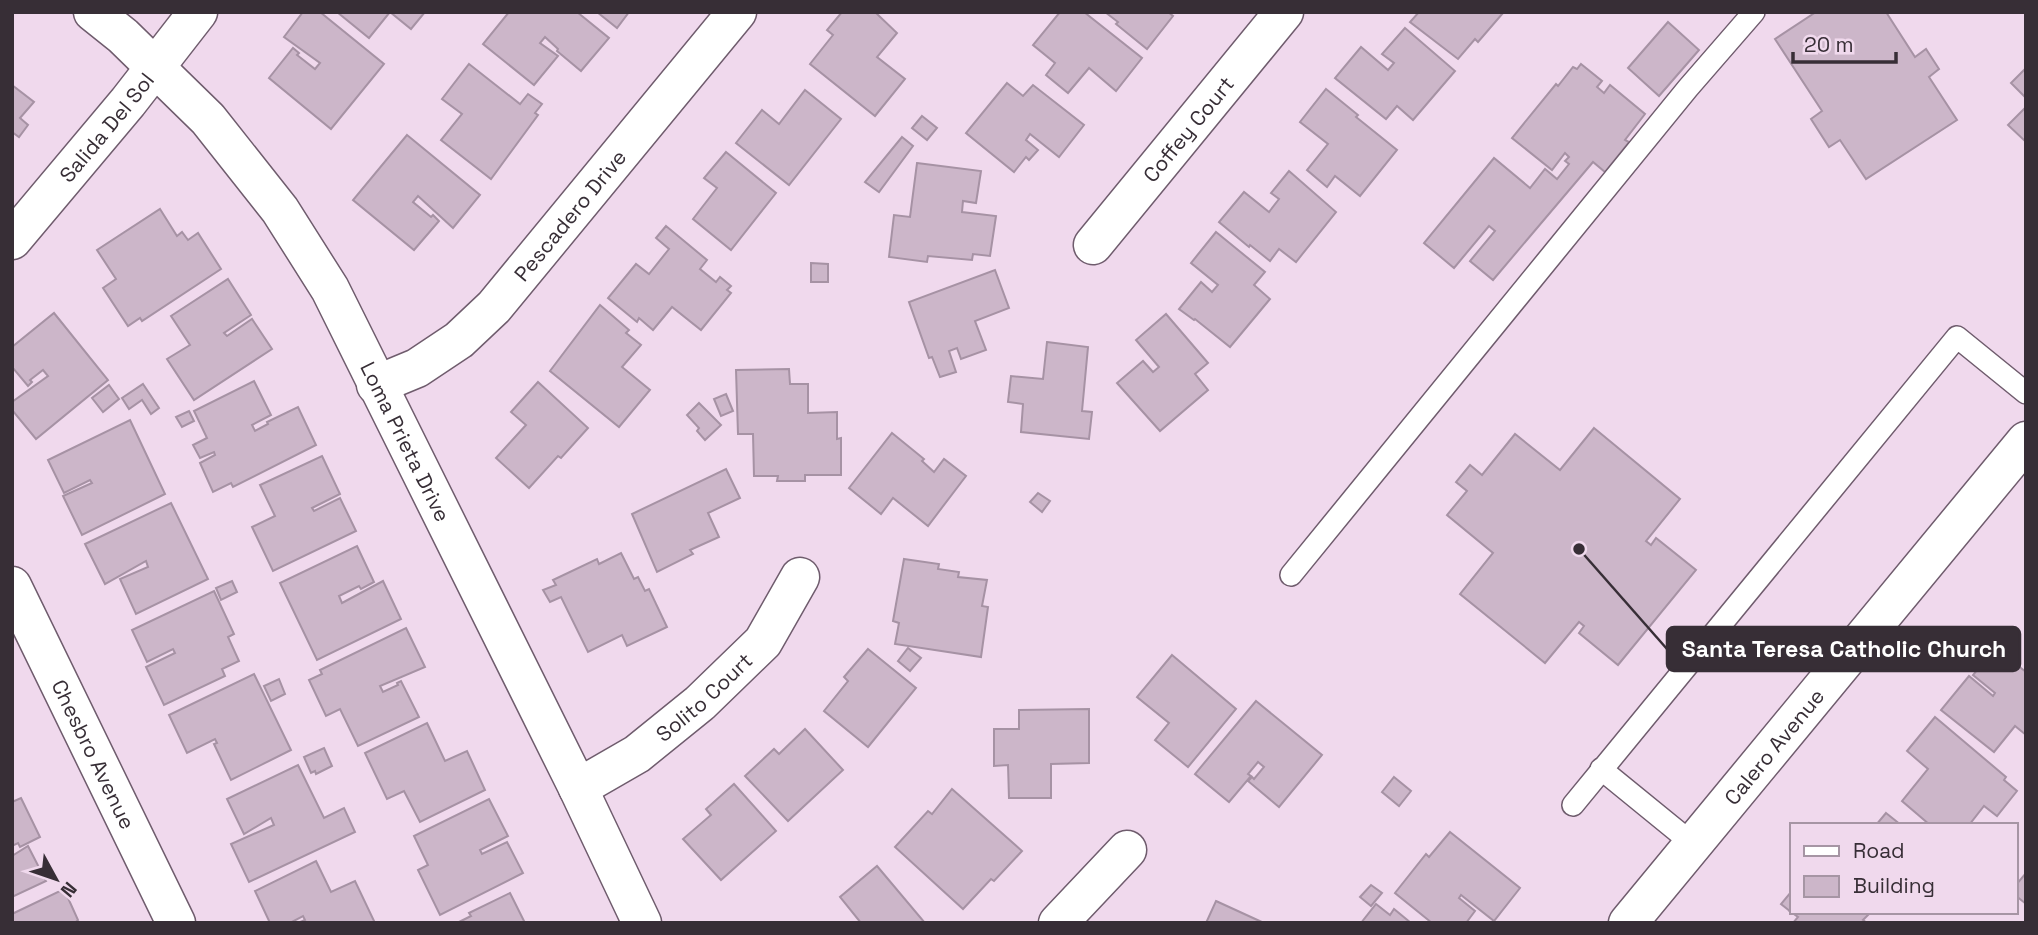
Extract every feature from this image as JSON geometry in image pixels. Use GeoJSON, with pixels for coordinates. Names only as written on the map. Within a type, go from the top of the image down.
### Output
{"type":"FeatureCollection","features":[{"type":"Feature","properties":{"kind":"street","name":"Loma Prieta Drive"},"geometry":{"type":"LineString","coordinates":[[93,12],[124,36],[208,119],[280,209],[330,289],[578,788],[642,923]]}},
{"type":"Feature","properties":{"kind":"street","name":"Salida Del Sol"},"geometry":{"type":"LineString","coordinates":[[12,240],[198,12]]}},
{"type":"Feature","properties":{"kind":"street","name":"Pescadero Drive"},"geometry":{"type":"LineString","coordinates":[[376,385],[417,368],[459,340],[494,307],[737,12]]}},
{"type":"Feature","properties":{"kind":"street","name":"Coffey Court"},"geometry":{"type":"LineString","coordinates":[[1093,245],[1284,12]]}},
{"type":"Feature","properties":{"kind":"street","name":"Calero Avenue"},"geometry":{"type":"LineString","coordinates":[[1628,923],[2026,441]]}},
{"type":"Feature","properties":{"kind":"street","name":"Solito Court"},"geometry":{"type":"LineString","coordinates":[[578,788],[637,754],[700,703],[763,642],[800,578]]}},
{"type":"Feature","properties":{"kind":"street","name":"Chesbro Avenue"},"geometry":{"type":"LineString","coordinates":[[12,586],[176,923]]}},
{"type":"Feature","properties":{"kind":"street"},"geometry":{"type":"LineString","coordinates":[[1058,923],[1126,850]]}},
{"type":"Feature","properties":{"kind":"lane"},"geometry":{"type":"LineString","coordinates":[[1291,575],[1688,88],[1754,12]]}},
{"type":"Feature","properties":{"kind":"lane"},"geometry":{"type":"LineString","coordinates":[[1573,805],[1957,337],[2026,393]]}},
{"type":"Feature","properties":{"kind":"lane"},"geometry":{"type":"LineString","coordinates":[[1601,769],[1693,844]]}},
{"type":"Feature","properties":{"kind":"building"},"geometry":{"type":"Polygon","coordinates":[[[303,12],[320,12],[384,64],[331,129],[269,78],[293,48],[299,53],[297,55],[315,69],[320,63],[284,37],[303,12]]]}},
{"type":"Feature","properties":{"kind":"building"},"geometry":{"type":"Polygon","coordinates":[[[337,12],[390,12],[369,38],[337,12]]]}},
{"type":"Feature","properties":{"kind":"building"},"geometry":{"type":"Polygon","coordinates":[[[390,12],[425,12],[411,29],[390,12]]]}},
{"type":"Feature","properties":{"kind":"building"},"geometry":{"type":"Polygon","coordinates":[[[509,12],[577,12],[609,38],[581,71],[545,37],[540,43],[558,56],[534,85],[483,44],[509,12]]]}},
{"type":"Feature","properties":{"kind":"building"},"geometry":{"type":"Polygon","coordinates":[[[597,12],[629,12],[617,28],[597,12]]]}},
{"type":"Feature","properties":{"kind":"building"},"geometry":{"type":"Polygon","coordinates":[[[842,12],[875,12],[897,33],[877,57],[905,79],[875,116],[810,64],[833,35],[827,30],[842,12]]]}},
{"type":"Feature","properties":{"kind":"building"},"geometry":{"type":"Polygon","coordinates":[[[1060,12],[1084,12],[1142,58],[1116,91],[1089,68],[1068,93],[1046,75],[1055,63],[1033,45],[1060,12]]]}},
{"type":"Feature","properties":{"kind":"building"},"geometry":{"type":"Polygon","coordinates":[[[1105,12],[1168,12],[1173,16],[1147,49],[1105,12]]]}},
{"type":"Feature","properties":{"kind":"building"},"geometry":{"type":"Polygon","coordinates":[[[1419,12],[1503,13],[1478,42],[1475,39],[1458,59],[1410,22],[1419,12]]]}},
{"type":"Feature","properties":{"kind":"building"},"geometry":{"type":"Polygon","coordinates":[[[1816,12],[1886,12],[1915,57],[1926,49],[1939,69],[1929,77],[1957,120],[1866,179],[1840,140],[1829,147],[1811,119],[1822,111],[1775,39],[1816,12]]]}},
{"type":"Feature","properties":{"kind":"building"},"geometry":{"type":"Polygon","coordinates":[[[1668,22],[1699,50],[1659,96],[1628,68],[1668,22]]]}},
{"type":"Feature","properties":{"kind":"building"},"geometry":{"type":"Polygon","coordinates":[[[1405,28],[1455,71],[1413,120],[1397,106],[1386,119],[1335,78],[1361,47],[1388,70],[1394,63],[1382,54],[1405,28]]]}},
{"type":"Feature","properties":{"kind":"building"},"geometry":{"type":"Polygon","coordinates":[[[469,64],[520,104],[528,94],[542,104],[535,113],[538,115],[491,179],[441,140],[462,114],[442,99],[469,64]]]}},
{"type":"Feature","properties":{"kind":"building"},"geometry":{"type":"Polygon","coordinates":[[[1581,64],[1602,81],[1597,87],[1604,93],[1610,85],[1645,114],[1625,140],[1629,142],[1605,172],[1593,162],[1493,280],[1470,261],[1495,231],[1489,226],[1454,268],[1424,243],[1494,158],[1530,188],[1545,169],[1557,179],[1569,164],[1565,161],[1569,157],[1565,153],[1552,170],[1512,138],[1556,84],[1558,86],[1573,67],[1577,69],[1581,64]]]}},
{"type":"Feature","properties":{"kind":"building"},"geometry":{"type":"Polygon","coordinates":[[[2026,68],[2026,98],[2011,83],[2026,68]]]}},
{"type":"Feature","properties":{"kind":"building"},"geometry":{"type":"Polygon","coordinates":[[[1007,83],[1023,96],[1033,85],[1084,125],[1059,157],[1030,134],[1026,140],[1038,150],[1029,160],[1026,157],[1014,172],[966,133],[1007,83]]]}},
{"type":"Feature","properties":{"kind":"building"},"geometry":{"type":"Polygon","coordinates":[[[12,85],[34,102],[20,118],[28,125],[19,137],[12,132],[12,85]]]}},
{"type":"Feature","properties":{"kind":"building"},"geometry":{"type":"Polygon","coordinates":[[[1326,89],[1397,150],[1360,196],[1335,176],[1327,187],[1307,170],[1328,144],[1300,122],[1326,89]]]}},
{"type":"Feature","properties":{"kind":"building"},"geometry":{"type":"Polygon","coordinates":[[[805,90],[841,119],[789,185],[736,143],[762,110],[779,124],[805,90]]]}},
{"type":"Feature","properties":{"kind":"building"},"geometry":{"type":"Polygon","coordinates":[[[2026,107],[2026,142],[2008,125],[2026,107]]]}},
{"type":"Feature","properties":{"kind":"building"},"geometry":{"type":"Polygon","coordinates":[[[922,116],[937,128],[927,140],[912,128],[922,116]]]}},
{"type":"Feature","properties":{"kind":"building"},"geometry":{"type":"Polygon","coordinates":[[[407,135],[480,195],[453,228],[418,196],[413,202],[439,221],[414,250],[353,200],[407,135]]]}},
{"type":"Feature","properties":{"kind":"building"},"geometry":{"type":"Polygon","coordinates":[[[902,137],[913,146],[879,192],[865,182],[902,137]]]}},
{"type":"Feature","properties":{"kind":"building"},"geometry":{"type":"Polygon","coordinates":[[[726,152],[776,193],[731,250],[693,219],[717,188],[704,178],[726,152]]]}},
{"type":"Feature","properties":{"kind":"building"},"geometry":{"type":"Polygon","coordinates":[[[917,163],[981,171],[976,203],[963,201],[962,212],[996,216],[990,256],[973,254],[972,260],[928,256],[927,262],[889,257],[894,215],[910,217],[917,163]]]}},
{"type":"Feature","properties":{"kind":"building"},"geometry":{"type":"Polygon","coordinates":[[[1289,171],[1336,212],[1296,262],[1279,249],[1270,261],[1219,222],[1244,192],[1269,212],[1279,199],[1271,193],[1289,171]]]}},
{"type":"Feature","properties":{"kind":"building"},"geometry":{"type":"Polygon","coordinates":[[[160,209],[177,236],[182,232],[188,240],[198,233],[221,269],[142,321],[140,318],[128,326],[103,288],[116,279],[97,250],[160,209]]]}},
{"type":"Feature","properties":{"kind":"building"},"geometry":{"type":"Polygon","coordinates":[[[666,226],[707,260],[700,269],[716,282],[720,277],[731,286],[727,290],[731,293],[701,330],[672,307],[653,330],[639,318],[637,322],[608,298],[636,264],[649,274],[669,249],[656,238],[666,226]]]}},
{"type":"Feature","properties":{"kind":"building"},"geometry":{"type":"Polygon","coordinates":[[[1216,232],[1265,272],[1254,285],[1270,299],[1230,347],[1179,309],[1201,282],[1212,292],[1218,285],[1191,263],[1216,232]]]}},
{"type":"Feature","properties":{"kind":"building"},"geometry":{"type":"Polygon","coordinates":[[[811,263],[828,264],[828,282],[811,282],[811,263]]]}},
{"type":"Feature","properties":{"kind":"building"},"geometry":{"type":"Polygon","coordinates":[[[995,270],[1009,308],[975,321],[986,350],[961,359],[957,348],[949,351],[956,372],[940,377],[932,357],[929,358],[909,302],[995,270]]]}},
{"type":"Feature","properties":{"kind":"building"},"geometry":{"type":"Polygon","coordinates":[[[228,279],[251,315],[224,333],[227,336],[252,319],[272,349],[194,400],[167,359],[190,345],[171,316],[228,279]]]}},
{"type":"Feature","properties":{"kind":"building"},"geometry":{"type":"Polygon","coordinates":[[[600,305],[629,330],[626,333],[641,345],[622,367],[650,390],[619,427],[550,371],[600,305]]]}},
{"type":"Feature","properties":{"kind":"building"},"geometry":{"type":"Polygon","coordinates":[[[54,313],[108,380],[36,439],[12,410],[12,402],[48,376],[43,370],[30,380],[32,382],[28,386],[12,367],[12,347],[54,313]]]}},
{"type":"Feature","properties":{"kind":"building"},"geometry":{"type":"Polygon","coordinates":[[[1166,314],[1208,363],[1195,374],[1208,390],[1160,431],[1117,383],[1143,361],[1153,372],[1159,367],[1136,340],[1166,314]]]}},
{"type":"Feature","properties":{"kind":"building"},"geometry":{"type":"Polygon","coordinates":[[[1047,342],[1088,347],[1082,411],[1092,412],[1089,439],[1021,432],[1023,404],[1008,402],[1011,376],[1043,379],[1047,342]]]}},
{"type":"Feature","properties":{"kind":"building"},"geometry":{"type":"Polygon","coordinates":[[[789,369],[790,384],[808,384],[808,413],[837,412],[837,439],[841,438],[841,475],[805,475],[805,481],[777,481],[778,476],[754,476],[753,434],[738,434],[736,370],[789,369]]]}},
{"type":"Feature","properties":{"kind":"building"},"geometry":{"type":"Polygon","coordinates":[[[254,381],[271,415],[252,425],[255,431],[298,407],[316,445],[233,487],[231,483],[213,492],[200,463],[215,455],[214,452],[200,458],[193,445],[207,438],[194,411],[254,381]]]}},
{"type":"Feature","properties":{"kind":"building"},"geometry":{"type":"Polygon","coordinates":[[[538,382],[588,428],[529,488],[496,458],[526,425],[511,412],[538,382]]]}},
{"type":"Feature","properties":{"kind":"building"},"geometry":{"type":"Polygon","coordinates":[[[143,384],[159,408],[151,414],[142,400],[129,409],[122,398],[143,384]]]}},
{"type":"Feature","properties":{"kind":"building"},"geometry":{"type":"Polygon","coordinates":[[[109,385],[119,399],[103,412],[92,398],[109,385]]]}},
{"type":"Feature","properties":{"kind":"building"},"geometry":{"type":"Polygon","coordinates":[[[726,394],[733,411],[721,416],[714,399],[726,394]]]}},
{"type":"Feature","properties":{"kind":"building"},"geometry":{"type":"Polygon","coordinates":[[[699,403],[721,425],[705,440],[697,431],[699,428],[687,415],[699,403]]]}},
{"type":"Feature","properties":{"kind":"building"},"geometry":{"type":"Polygon","coordinates":[[[189,411],[194,421],[182,427],[176,417],[189,411]]]}},
{"type":"Feature","properties":{"kind":"building"},"geometry":{"type":"Polygon","coordinates":[[[130,420],[165,494],[82,535],[63,496],[92,483],[90,480],[64,493],[48,460],[130,420]]]}},
{"type":"Feature","properties":{"kind":"building"},"geometry":{"type":"Polygon","coordinates":[[[1594,428],[1680,499],[1646,541],[1651,545],[1656,538],[1696,570],[1618,665],[1579,633],[1584,626],[1579,622],[1545,663],[1460,594],[1493,553],[1447,515],[1467,491],[1456,482],[1470,465],[1482,475],[1515,434],[1560,470],[1594,428]]]}},
{"type":"Feature","properties":{"kind":"building"},"geometry":{"type":"Polygon","coordinates":[[[892,433],[924,459],[922,461],[934,472],[944,459],[966,476],[928,526],[893,498],[881,514],[849,488],[892,433]]]}},
{"type":"Feature","properties":{"kind":"building"},"geometry":{"type":"Polygon","coordinates":[[[322,456],[340,494],[312,508],[314,511],[340,498],[356,531],[273,571],[252,527],[275,516],[260,485],[322,456]]]}},
{"type":"Feature","properties":{"kind":"building"},"geometry":{"type":"Polygon","coordinates":[[[726,469],[740,498],[708,513],[719,537],[690,550],[693,554],[657,572],[632,514],[726,469]]]}},
{"type":"Feature","properties":{"kind":"building"},"geometry":{"type":"Polygon","coordinates":[[[1038,493],[1050,501],[1042,512],[1030,502],[1038,493]]]}},
{"type":"Feature","properties":{"kind":"building"},"geometry":{"type":"Polygon","coordinates":[[[171,503],[208,579],[136,614],[120,579],[148,567],[146,561],[105,584],[85,544],[171,503]]]}},
{"type":"Feature","properties":{"kind":"building"},"geometry":{"type":"Polygon","coordinates":[[[357,546],[374,582],[339,596],[342,603],[383,581],[401,619],[317,660],[280,583],[357,546]]]}},
{"type":"Feature","properties":{"kind":"building"},"geometry":{"type":"Polygon","coordinates":[[[621,553],[634,579],[638,577],[645,591],[649,589],[667,627],[627,646],[622,635],[588,652],[561,597],[550,602],[543,590],[556,585],[553,580],[597,559],[599,564],[621,553]]]}},
{"type":"Feature","properties":{"kind":"building"},"geometry":{"type":"Polygon","coordinates":[[[904,559],[939,564],[938,569],[959,572],[958,577],[987,580],[982,606],[988,607],[981,657],[895,644],[899,623],[893,621],[904,559]]]}},
{"type":"Feature","properties":{"kind":"building"},"geometry":{"type":"Polygon","coordinates":[[[232,581],[237,592],[221,600],[216,588],[232,581]]]}},
{"type":"Feature","properties":{"kind":"building"},"geometry":{"type":"Polygon","coordinates":[[[214,591],[234,634],[228,637],[239,661],[222,669],[225,676],[164,705],[146,667],[175,653],[173,649],[147,662],[132,630],[214,591]]]}},
{"type":"Feature","properties":{"kind":"building"},"geometry":{"type":"Polygon","coordinates":[[[406,628],[425,667],[380,686],[383,692],[401,681],[419,717],[358,746],[340,709],[326,716],[309,680],[322,674],[320,670],[406,628]]]}},
{"type":"Feature","properties":{"kind":"building"},"geometry":{"type":"Polygon","coordinates":[[[908,648],[921,658],[910,671],[898,661],[908,648]]]}},
{"type":"Feature","properties":{"kind":"building"},"geometry":{"type":"Polygon","coordinates":[[[1995,648],[2026,672],[2026,735],[2015,726],[1994,752],[1941,710],[1969,676],[1993,696],[1995,693],[1973,675],[1995,648]]]}},
{"type":"Feature","properties":{"kind":"building"},"geometry":{"type":"Polygon","coordinates":[[[868,649],[916,688],[868,747],[824,711],[848,681],[844,677],[868,649]]]}},
{"type":"Feature","properties":{"kind":"building"},"geometry":{"type":"Polygon","coordinates":[[[1172,655],[1236,709],[1188,767],[1155,740],[1169,723],[1137,697],[1172,655]]]}},
{"type":"Feature","properties":{"kind":"building"},"geometry":{"type":"Polygon","coordinates":[[[254,674],[291,750],[231,780],[214,744],[217,743],[215,739],[187,753],[169,715],[254,674]]]}},
{"type":"Feature","properties":{"kind":"building"},"geometry":{"type":"Polygon","coordinates":[[[279,679],[285,694],[271,701],[264,686],[279,679]]]}},
{"type":"Feature","properties":{"kind":"building"},"geometry":{"type":"Polygon","coordinates":[[[1256,701],[1322,755],[1279,807],[1248,781],[1252,777],[1254,779],[1264,767],[1258,762],[1248,774],[1251,776],[1229,802],[1195,774],[1256,701]]]}},
{"type":"Feature","properties":{"kind":"building"},"geometry":{"type":"Polygon","coordinates":[[[1089,709],[1089,763],[1051,764],[1051,798],[1009,798],[1008,765],[994,766],[994,729],[1019,729],[1019,710],[1089,709]]]}},
{"type":"Feature","properties":{"kind":"building"},"geometry":{"type":"Polygon","coordinates":[[[1935,717],[2006,777],[2004,780],[2017,791],[1997,816],[1984,806],[1971,823],[1928,823],[1902,801],[1928,769],[1907,751],[1935,717]]]}},
{"type":"Feature","properties":{"kind":"building"},"geometry":{"type":"Polygon","coordinates":[[[427,723],[445,761],[467,751],[485,790],[420,822],[404,791],[387,799],[365,753],[427,723]]]}},
{"type":"Feature","properties":{"kind":"building"},"geometry":{"type":"Polygon","coordinates":[[[805,729],[843,770],[788,821],[745,776],[774,749],[779,754],[805,729]]]}},
{"type":"Feature","properties":{"kind":"building"},"geometry":{"type":"Polygon","coordinates":[[[324,748],[332,766],[316,774],[315,771],[311,773],[304,757],[324,748]]]}},
{"type":"Feature","properties":{"kind":"building"},"geometry":{"type":"Polygon","coordinates":[[[298,765],[324,818],[344,808],[355,832],[249,882],[231,844],[274,825],[271,818],[244,834],[227,799],[298,765]]]}},
{"type":"Feature","properties":{"kind":"building"},"geometry":{"type":"Polygon","coordinates":[[[1394,777],[1411,791],[1399,806],[1382,792],[1394,777]]]}},
{"type":"Feature","properties":{"kind":"building"},"geometry":{"type":"Polygon","coordinates":[[[734,784],[776,831],[721,880],[683,839],[711,815],[706,809],[734,784]]]}},
{"type":"Feature","properties":{"kind":"building"},"geometry":{"type":"Polygon","coordinates":[[[952,789],[1022,851],[963,909],[895,847],[928,811],[932,814],[952,789]]]}},
{"type":"Feature","properties":{"kind":"building"},"geometry":{"type":"Polygon","coordinates":[[[21,798],[40,837],[20,847],[18,843],[12,846],[12,802],[21,798]]]}},
{"type":"Feature","properties":{"kind":"building"},"geometry":{"type":"Polygon","coordinates":[[[489,799],[508,836],[480,850],[482,854],[507,842],[523,873],[440,915],[418,870],[428,865],[414,836],[489,799]]]}},
{"type":"Feature","properties":{"kind":"building"},"geometry":{"type":"Polygon","coordinates":[[[1886,813],[1898,823],[1878,823],[1886,813]]]}},
{"type":"Feature","properties":{"kind":"building"},"geometry":{"type":"Polygon","coordinates":[[[1450,832],[1520,888],[1494,921],[1461,895],[1459,898],[1475,911],[1466,923],[1432,923],[1395,893],[1426,854],[1429,857],[1450,832]]]}},
{"type":"Feature","properties":{"kind":"building"},"geometry":{"type":"Polygon","coordinates":[[[28,846],[46,881],[12,897],[12,856],[28,846]]]}},
{"type":"Feature","properties":{"kind":"building"},"geometry":{"type":"Polygon","coordinates":[[[316,861],[331,892],[355,881],[375,923],[298,923],[305,920],[303,916],[290,923],[270,923],[255,891],[316,861]]]}},
{"type":"Feature","properties":{"kind":"building"},"geometry":{"type":"Polygon","coordinates":[[[877,866],[925,923],[861,923],[840,897],[877,866]]]}},
{"type":"Feature","properties":{"kind":"building"},"geometry":{"type":"Polygon","coordinates":[[[2026,873],[2026,904],[2017,897],[2017,884],[2026,873]]]}},
{"type":"Feature","properties":{"kind":"building"},"geometry":{"type":"Polygon","coordinates":[[[1371,885],[1382,893],[1371,906],[1360,897],[1371,885]]]}},
{"type":"Feature","properties":{"kind":"building"},"geometry":{"type":"Polygon","coordinates":[[[64,889],[78,920],[75,923],[12,923],[12,914],[64,889]]]}},
{"type":"Feature","properties":{"kind":"building"},"geometry":{"type":"Polygon","coordinates":[[[510,893],[525,923],[457,923],[471,916],[469,913],[510,893]]]}},
{"type":"Feature","properties":{"kind":"building"},"geometry":{"type":"Polygon","coordinates":[[[1790,893],[1790,911],[1781,904],[1790,893]]]}},
{"type":"Feature","properties":{"kind":"building"},"geometry":{"type":"Polygon","coordinates":[[[1216,901],[1264,923],[1206,923],[1216,901]]]}},
{"type":"Feature","properties":{"kind":"building"},"geometry":{"type":"Polygon","coordinates":[[[1376,904],[1390,915],[1394,909],[1411,923],[1361,923],[1376,904]]]}},
{"type":"Feature","properties":{"kind":"building"},"geometry":{"type":"Polygon","coordinates":[[[1794,914],[1868,915],[1863,920],[1867,923],[1793,923],[1798,917],[1794,914]]]}},
{"type":"Feature","properties":{"kind":"place","name":"Santa Teresa Catholic Church"},"geometry":{"type":"Point","coordinates":[1579,549]}}]}
